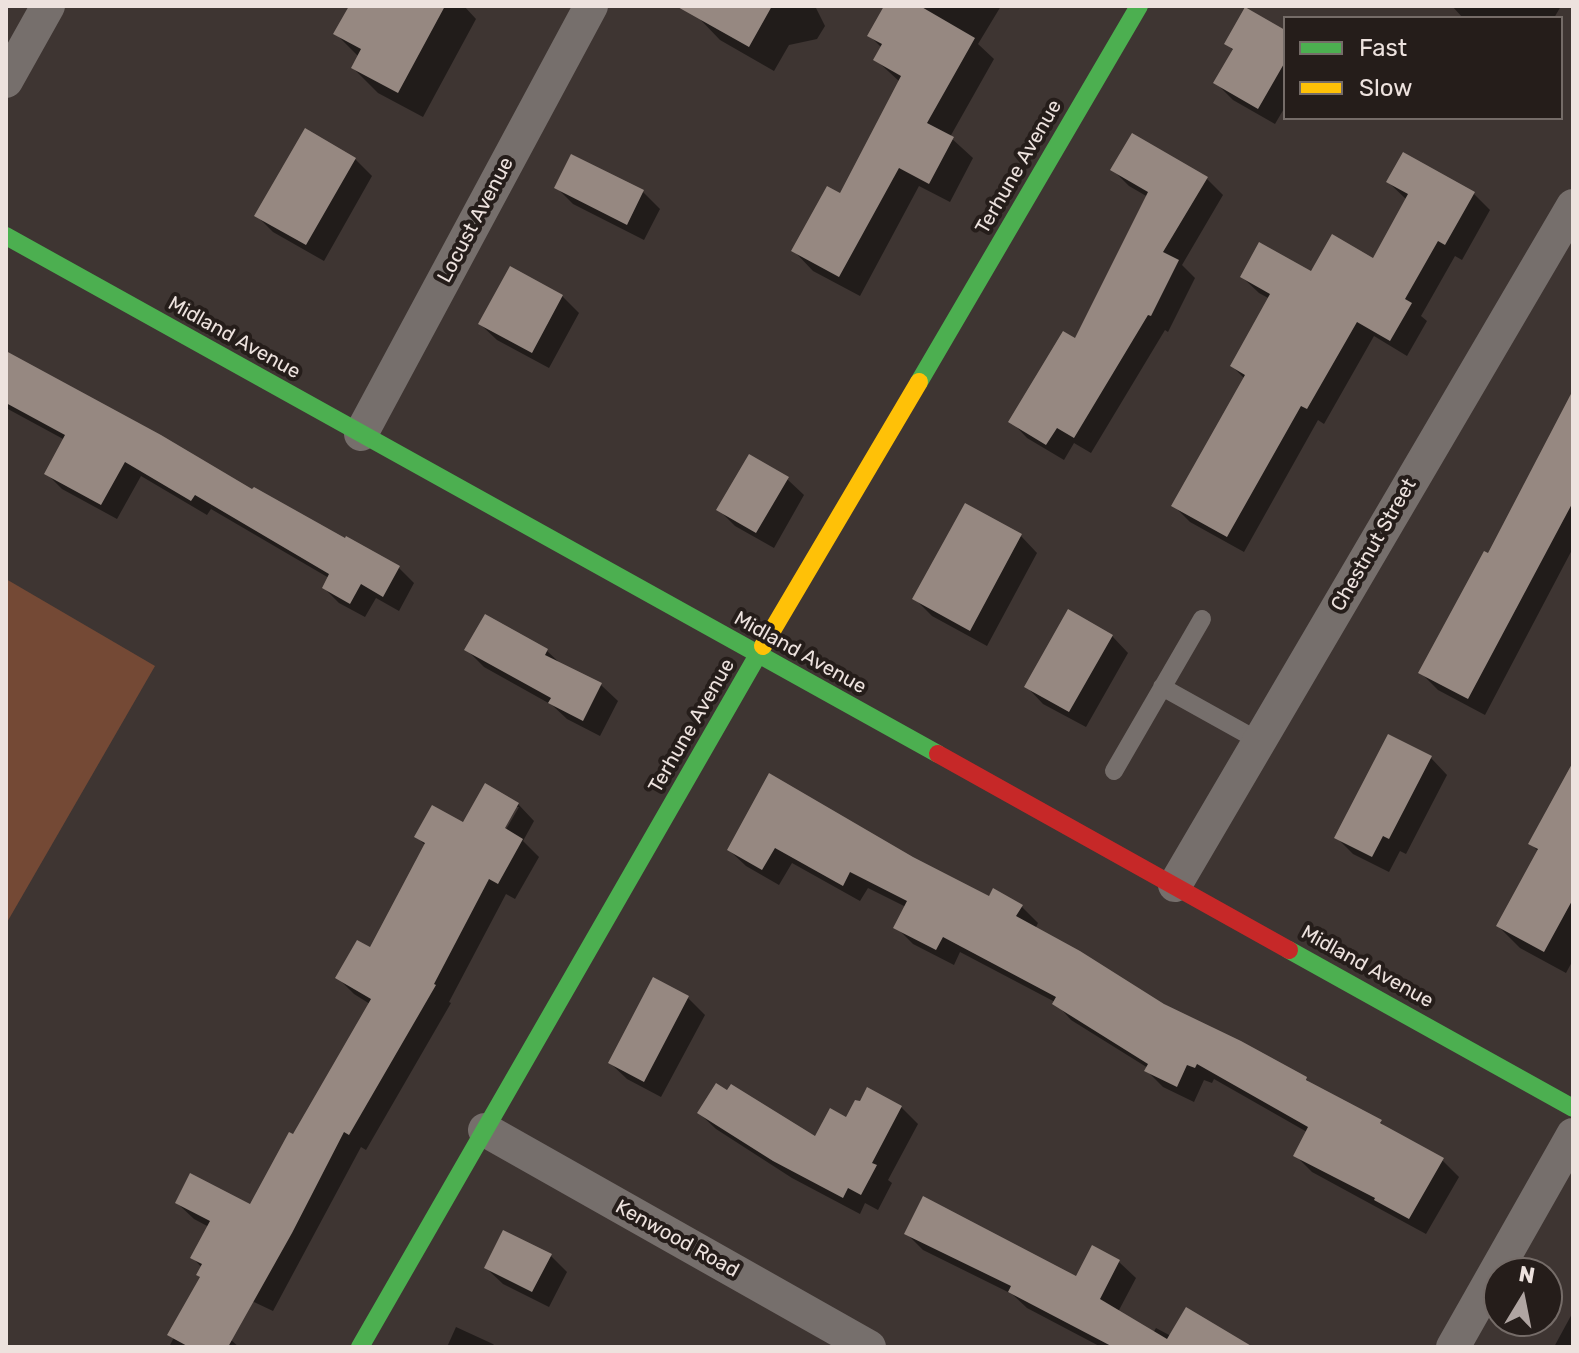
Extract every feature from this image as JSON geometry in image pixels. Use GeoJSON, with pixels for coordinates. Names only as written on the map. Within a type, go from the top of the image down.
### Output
{"type":"FeatureCollection","features":[{"type":"Feature","properties":{"kind":"street"},"geometry":{"type":"LineString","coordinates":[[6,81],[48,6]]}},
{"type":"Feature","properties":{"kind":"street","name":"Locust Avenue"},"geometry":{"type":"LineString","coordinates":[[361,434],[591,6]]}},
{"type":"Feature","properties":{"kind":"street","name":"Terhune Avenue"},"geometry":{"type":"LineString","coordinates":[[360,1347],[758,655],[1139,6]]}},
{"type":"Feature","properties":{"kind":"street","name":"Chestnut Street"},"geometry":{"type":"LineString","coordinates":[[1175,885],[1573,206]]}},
{"type":"Feature","properties":{"kind":"street","name":"Midland Avenue"},"geometry":{"type":"LineString","coordinates":[[6,236],[1573,1108]]}},
{"type":"Feature","properties":{"kind":"street","name":"Kenwood Road"},"geometry":{"type":"LineString","coordinates":[[485,1130],[869,1347]]}},
{"type":"Feature","properties":{"kind":"street"},"geometry":{"type":"LineString","coordinates":[[1453,1347],[1573,1135]]}},
{"type":"Feature","properties":{"kind":"lane"},"geometry":{"type":"LineString","coordinates":[[1114,771],[1202,619]]}},
{"type":"Feature","properties":{"kind":"lane"},"geometry":{"type":"LineString","coordinates":[[1162,687],[1259,741]]}},
{"type":"Feature","properties":{"kind":"shaded area"},"geometry":{"type":"Polygon","coordinates":[[[6,579],[155,666],[6,924],[6,579]]]}},
{"type":"Feature","properties":{"kind":"building"},"geometry":{"type":"Polygon","coordinates":[[[349,6],[445,6],[398,93],[351,68],[361,49],[333,34],[349,6]]]}},
{"type":"Feature","properties":{"kind":"building"},"geometry":{"type":"Polygon","coordinates":[[[676,6],[772,6],[749,47],[676,6]]]}},
{"type":"Feature","properties":{"kind":"building"},"geometry":{"type":"Polygon","coordinates":[[[884,6],[920,6],[975,38],[927,123],[954,137],[929,184],[899,168],[839,277],[791,251],[827,186],[840,193],[901,76],[873,60],[882,44],[867,36],[884,6]]]}},
{"type":"Feature","properties":{"kind":"building"},"geometry":{"type":"Polygon","coordinates":[[[1245,7],[1283,29],[1283,65],[1258,109],[1213,83],[1233,49],[1224,44],[1245,7]]]}},
{"type":"Feature","properties":{"kind":"building"},"geometry":{"type":"Polygon","coordinates":[[[305,128],[356,158],[306,245],[254,216],[305,128]]]}},
{"type":"Feature","properties":{"kind":"building"},"geometry":{"type":"Polygon","coordinates":[[[1132,133],[1208,177],[1163,252],[1179,260],[1151,316],[1148,315],[1074,438],[1057,428],[1046,445],[1008,422],[1063,331],[1075,338],[1148,192],[1110,170],[1132,133]]]}},
{"type":"Feature","properties":{"kind":"building"},"geometry":{"type":"Polygon","coordinates":[[[1403,152],[1475,192],[1445,245],[1438,241],[1405,299],[1412,303],[1390,341],[1357,322],[1307,409],[1301,406],[1227,537],[1171,506],[1245,375],[1230,366],[1270,294],[1240,277],[1259,242],[1311,271],[1332,234],[1373,258],[1408,194],[1386,182],[1403,152]]]}},
{"type":"Feature","properties":{"kind":"building"},"geometry":{"type":"Polygon","coordinates":[[[571,154],[644,190],[627,225],[554,188],[571,154]]]}},
{"type":"Feature","properties":{"kind":"building"},"geometry":{"type":"Polygon","coordinates":[[[510,266],[563,295],[532,353],[478,324],[510,266]]]}},
{"type":"Feature","properties":{"kind":"building"},"geometry":{"type":"Polygon","coordinates":[[[6,351],[161,435],[252,489],[254,487],[400,566],[383,597],[361,584],[350,604],[322,588],[329,574],[195,495],[191,501],[125,462],[101,505],[44,474],[65,435],[6,403],[6,351]]]}},
{"type":"Feature","properties":{"kind":"building"},"geometry":{"type":"Polygon","coordinates":[[[1573,390],[1573,502],[1468,699],[1418,673],[1484,551],[1488,553],[1573,390]]]}},
{"type":"Feature","properties":{"kind":"building"},"geometry":{"type":"Polygon","coordinates":[[[749,454],[789,477],[756,533],[716,510],[749,454]]]}},
{"type":"Feature","properties":{"kind":"building"},"geometry":{"type":"Polygon","coordinates":[[[965,503],[1022,534],[970,631],[912,599],[965,503]]]}},
{"type":"Feature","properties":{"kind":"building"},"geometry":{"type":"Polygon","coordinates":[[[1068,609],[1113,635],[1069,712],[1024,687],[1068,609]]]}},
{"type":"Feature","properties":{"kind":"building"},"geometry":{"type":"Polygon","coordinates":[[[485,614],[548,649],[545,655],[602,683],[583,721],[548,703],[551,698],[464,650],[485,614]]]}},
{"type":"Feature","properties":{"kind":"building"},"geometry":{"type":"Polygon","coordinates":[[[1388,734],[1432,756],[1389,839],[1383,836],[1372,857],[1334,838],[1388,734]]]}},
{"type":"Feature","properties":{"kind":"building"},"geometry":{"type":"Polygon","coordinates":[[[1573,762],[1573,899],[1544,952],[1496,926],[1538,849],[1528,844],[1573,762]]]}},
{"type":"Feature","properties":{"kind":"building"},"geometry":{"type":"Polygon","coordinates":[[[769,773],[913,857],[989,896],[993,888],[1023,905],[1016,916],[1080,951],[1164,1004],[1307,1077],[1306,1080],[1382,1120],[1380,1123],[1444,1158],[1409,1219],[1293,1156],[1308,1127],[1197,1064],[1195,1068],[1187,1065],[1177,1087],[1144,1071],[1148,1064],[1052,1004],[1056,997],[943,937],[936,950],[893,928],[907,901],[850,872],[843,886],[775,848],[762,870],[727,850],[769,773]]]}},
{"type":"Feature","properties":{"kind":"building"},"geometry":{"type":"Polygon","coordinates":[[[485,783],[519,803],[505,828],[523,839],[498,884],[489,879],[436,985],[349,1135],[344,1132],[228,1347],[189,1347],[167,1335],[200,1277],[196,1275],[202,1264],[190,1258],[210,1221],[175,1203],[190,1173],[250,1204],[289,1132],[293,1134],[371,999],[335,978],[357,940],[370,947],[425,843],[414,837],[432,805],[463,822],[485,783]]]}},
{"type":"Feature","properties":{"kind":"building"},"geometry":{"type":"Polygon","coordinates":[[[653,977],[689,996],[644,1082],[608,1063],[653,977]]]}},
{"type":"Feature","properties":{"kind":"building"},"geometry":{"type":"Polygon","coordinates":[[[716,1083],[727,1090],[731,1084],[815,1136],[830,1108],[846,1117],[867,1087],[902,1106],[872,1163],[877,1165],[861,1195],[848,1188],[843,1198],[773,1161],[697,1113],[716,1083]]]}},
{"type":"Feature","properties":{"kind":"building"},"geometry":{"type":"Polygon","coordinates":[[[923,1196],[1076,1276],[1092,1245],[1120,1260],[1100,1299],[1167,1339],[1186,1307],[1253,1347],[1113,1347],[1008,1292],[1011,1286],[904,1234],[923,1196]]]}},
{"type":"Feature","properties":{"kind":"building"},"geometry":{"type":"Polygon","coordinates":[[[503,1230],[552,1254],[532,1292],[484,1268],[503,1230]]]}},
{"type":"Feature","properties":{"kind":"traffic: fast"},"geometry":{"type":"LineString","coordinates":[[919,382],[1139,6]]}},
{"type":"Feature","properties":{"kind":"traffic: fast"},"geometry":{"type":"LineString","coordinates":[[6,236],[938,754]]}},
{"type":"Feature","properties":{"kind":"traffic: fast"},"geometry":{"type":"LineString","coordinates":[[360,1347],[763,646]]}},
{"type":"Feature","properties":{"kind":"traffic: fast"},"geometry":{"type":"LineString","coordinates":[[1289,950],[1573,1108]]}},
{"type":"Feature","properties":{"kind":"traffic: slow"},"geometry":{"type":"LineString","coordinates":[[763,646],[919,382]]}},
{"type":"Feature","properties":{"kind":"traffic: jam"},"geometry":{"type":"LineString","coordinates":[[938,754],[1289,950]]}}]}
